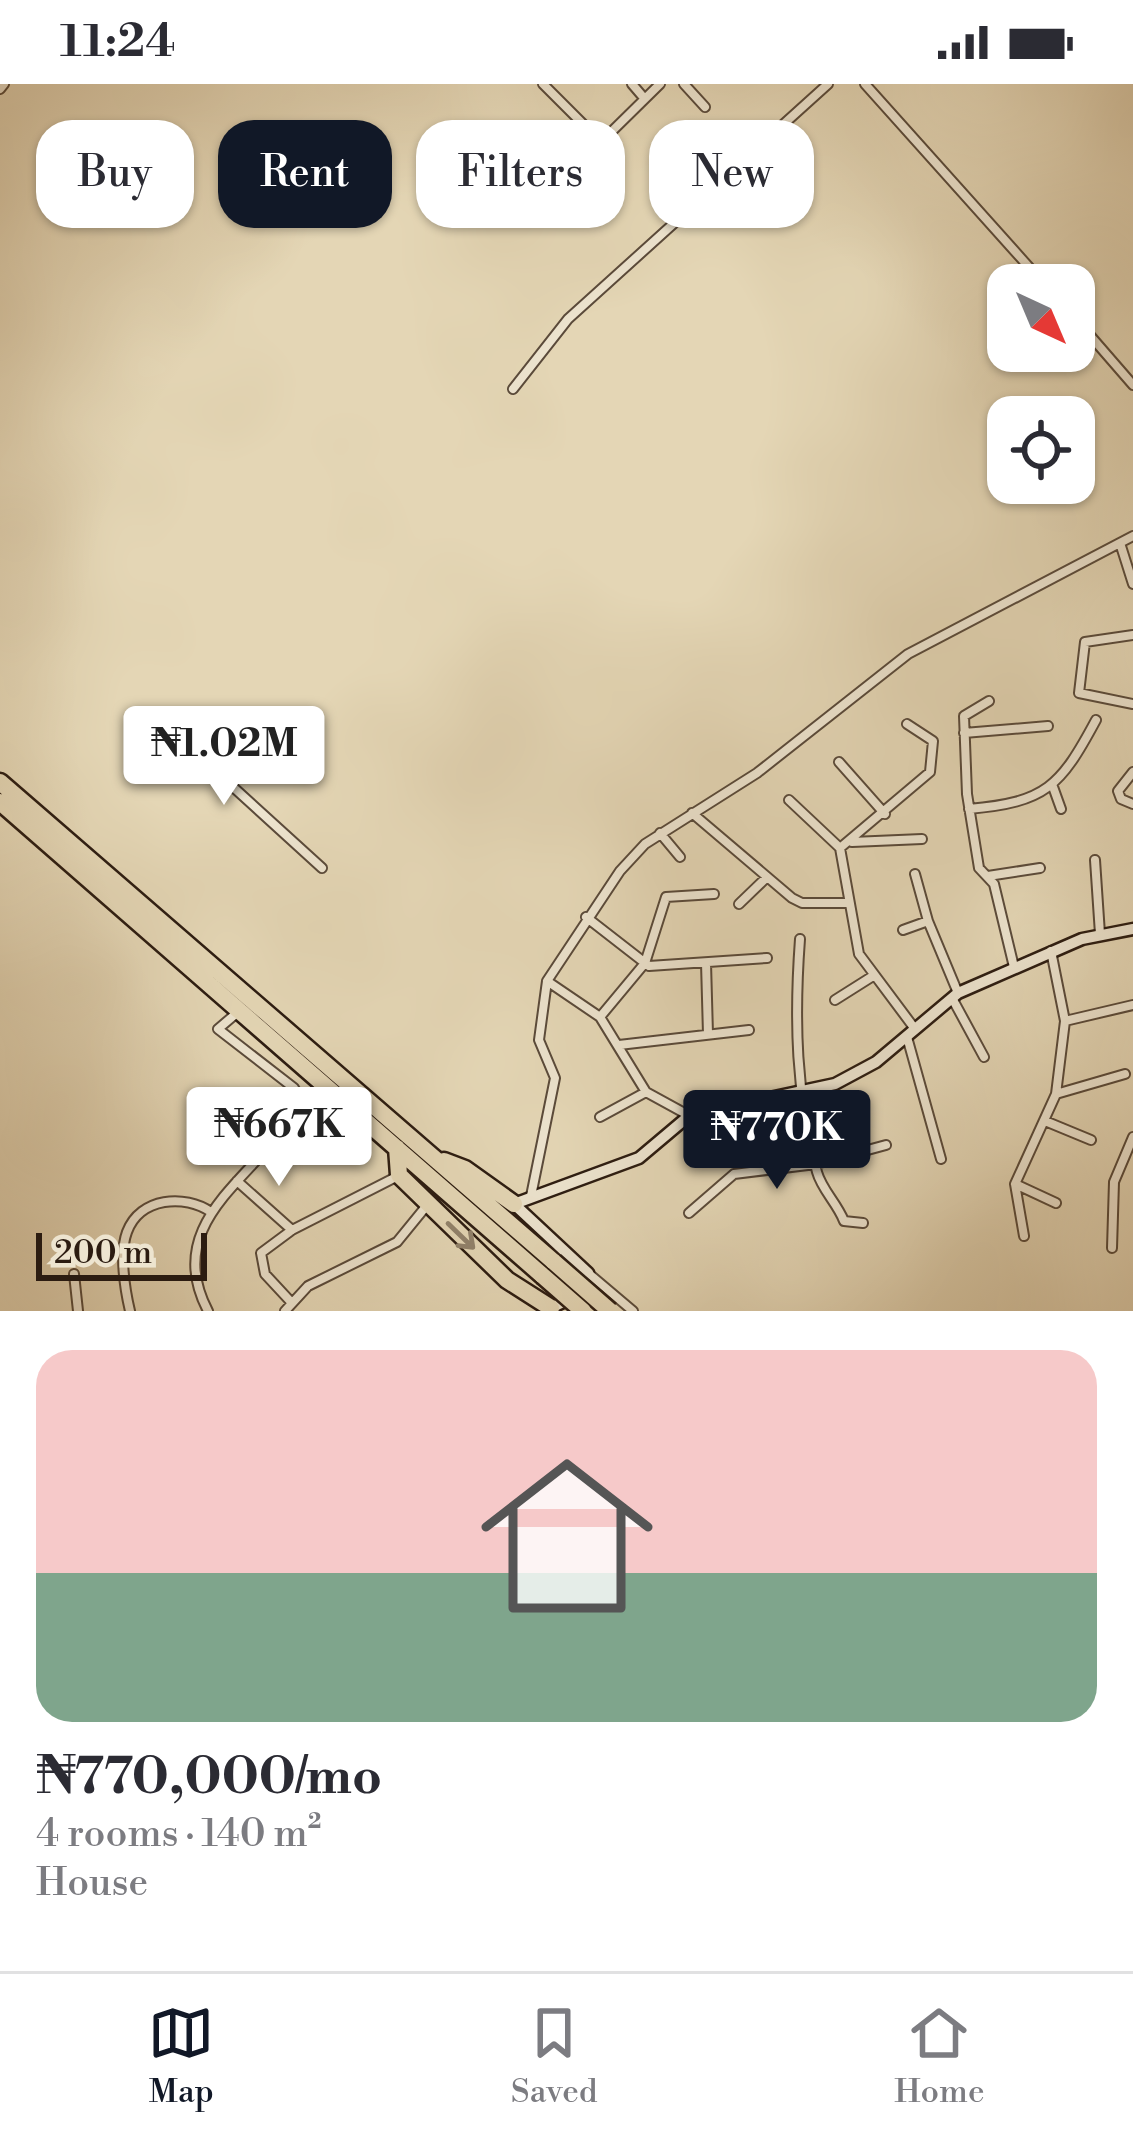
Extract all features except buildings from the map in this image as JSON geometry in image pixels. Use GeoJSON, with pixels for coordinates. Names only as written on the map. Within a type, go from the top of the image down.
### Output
{"type":"FeatureCollection","features":[{"type":"Feature","properties":{"kind":"highway"},"geometry":{"type":"LineString","coordinates":[[0,782],[434,1158],[549,1269],[583,1311]]}},
{"type":"Feature","properties":{"kind":"highway"},"geometry":{"type":"LineString","coordinates":[[0,802],[397,1148],[549,1269],[610,1311]]}},
{"type":"Feature","properties":{"kind":"highway"},"geometry":{"type":"LineString","coordinates":[[397,1148],[399,1175],[507,1280],[552,1310]]}},
{"type":"Feature","properties":{"kind":"highway"},"geometry":{"type":"LineString","coordinates":[[434,1158],[465,1168],[523,1200]]}},
{"type":"Feature","properties":{"kind":"street"},"geometry":{"type":"LineString","coordinates":[[543,84],[597,142],[610,135],[660,84]]}},
{"type":"Feature","properties":{"kind":"street"},"geometry":{"type":"LineString","coordinates":[[632,84],[644,98]]}},
{"type":"Feature","properties":{"kind":"street"},"geometry":{"type":"LineString","coordinates":[[684,84],[705,107]]}},
{"type":"Feature","properties":{"kind":"street"},"geometry":{"type":"LineString","coordinates":[[513,389],[568,319],[828,84]]}},
{"type":"Feature","properties":{"kind":"street"},"geometry":{"type":"LineString","coordinates":[[865,84],[1027,264]]}},
{"type":"Feature","properties":{"kind":"street"},"geometry":{"type":"LineString","coordinates":[[1095,341],[1133,385]]}},
{"type":"Feature","properties":{"kind":"street"},"geometry":{"type":"LineString","coordinates":[[523,1200],[555,1078],[539,1040],[547,981],[620,871],[660,833],[757,773],[908,654],[1133,536]]}},
{"type":"Feature","properties":{"kind":"street"},"geometry":{"type":"LineString","coordinates":[[1120,543],[1133,579]]}},
{"type":"Feature","properties":{"kind":"street"},"geometry":{"type":"LineString","coordinates":[[1133,635],[1085,642],[1079,693],[1133,704]]}},
{"type":"Feature","properties":{"kind":"street"},"geometry":{"type":"LineString","coordinates":[[989,701],[966,712],[969,809],[979,868],[994,884],[1014,967]]}},
{"type":"Feature","properties":{"kind":"street"},"geometry":{"type":"LineString","coordinates":[[154,716],[322,868]]}},
{"type":"Feature","properties":{"kind":"street"},"geometry":{"type":"LineString","coordinates":[[969,809],[1032,800],[1052,784],[1096,720]]}},
{"type":"Feature","properties":{"kind":"street"},"geometry":{"type":"LineString","coordinates":[[840,848],[930,772],[934,741],[908,724]]}},
{"type":"Feature","properties":{"kind":"street"},"geometry":{"type":"LineString","coordinates":[[964,733],[1048,726]]}},
{"type":"Feature","properties":{"kind":"street"},"geometry":{"type":"LineString","coordinates":[[839,762],[885,814]]}},
{"type":"Feature","properties":{"kind":"street"},"geometry":{"type":"LineString","coordinates":[[1133,772],[1118,791],[1121,799],[1133,804]]}},
{"type":"Feature","properties":{"kind":"street"},"geometry":{"type":"LineString","coordinates":[[1052,784],[1061,809]]}},
{"type":"Feature","properties":{"kind":"street"},"geometry":{"type":"LineString","coordinates":[[789,800],[840,848],[852,937],[911,1033],[941,1159]]}},
{"type":"Feature","properties":{"kind":"street"},"geometry":{"type":"LineString","coordinates":[[692,813],[802,903],[848,903]]}},
{"type":"Feature","properties":{"kind":"street"},"geometry":{"type":"LineString","coordinates":[[660,833],[680,857]]}},
{"type":"Feature","properties":{"kind":"street"},"geometry":{"type":"LineString","coordinates":[[851,842],[922,838]]}},
{"type":"Feature","properties":{"kind":"street"},"geometry":{"type":"LineString","coordinates":[[1095,860],[1100,934]]}},
{"type":"Feature","properties":{"kind":"street"},"geometry":{"type":"LineString","coordinates":[[987,877],[1040,868]]}},
{"type":"Feature","properties":{"kind":"street"},"geometry":{"type":"LineString","coordinates":[[915,874],[955,995],[983,1057]]}},
{"type":"Feature","properties":{"kind":"street"},"geometry":{"type":"LineString","coordinates":[[739,904],[767,877]]}},
{"type":"Feature","properties":{"kind":"street"},"geometry":{"type":"LineString","coordinates":[[600,1017],[645,962],[666,897],[714,894]]}},
{"type":"Feature","properties":{"kind":"street"},"geometry":{"type":"LineString","coordinates":[[586,917],[645,962],[661,968],[767,958]]}},
{"type":"Feature","properties":{"kind":"street"},"geometry":{"type":"LineString","coordinates":[[903,931],[928,921]]}},
{"type":"Feature","properties":{"kind":"street"},"geometry":{"type":"LineString","coordinates":[[523,1200],[639,1158],[690,1115],[799,1095],[854,1075],[955,995],[1051,951],[1100,934],[1133,929]]}},
{"type":"Feature","properties":{"kind":"street"},"geometry":{"type":"LineString","coordinates":[[800,939],[799,1095],[816,1164],[844,1221],[863,1223]]}},
{"type":"Feature","properties":{"kind":"street"},"geometry":{"type":"LineString","coordinates":[[1024,1236],[1015,1184],[1056,1094],[1064,1021],[1051,951]]}},
{"type":"Feature","properties":{"kind":"street"},"geometry":{"type":"LineString","coordinates":[[706,963],[708,1034]]}},
{"type":"Feature","properties":{"kind":"street"},"geometry":{"type":"LineString","coordinates":[[835,1000],[873,976]]}},
{"type":"Feature","properties":{"kind":"street"},"geometry":{"type":"LineString","coordinates":[[547,981],[600,1017],[646,1092],[690,1115]]}},
{"type":"Feature","properties":{"kind":"street"},"geometry":{"type":"LineString","coordinates":[[1064,1021],[1133,1005]]}},
{"type":"Feature","properties":{"kind":"street"},"geometry":{"type":"LineString","coordinates":[[208,1311],[197,1256],[211,1211],[300,1098],[294,1088],[218,1029],[239,1010]]}},
{"type":"Feature","properties":{"kind":"street"},"geometry":{"type":"LineString","coordinates":[[620,1045],[749,1030]]}},
{"type":"Feature","properties":{"kind":"street"},"geometry":{"type":"LineString","coordinates":[[1056,1094],[1125,1074]]}},
{"type":"Feature","properties":{"kind":"street"},"geometry":{"type":"LineString","coordinates":[[600,1118],[646,1092]]}},
{"type":"Feature","properties":{"kind":"street"},"geometry":{"type":"LineString","coordinates":[[1045,1121],[1091,1139]]}},
{"type":"Feature","properties":{"kind":"street"},"geometry":{"type":"LineString","coordinates":[[1112,1248],[1114,1182],[1132,1142]]}},
{"type":"Feature","properties":{"kind":"street"},"geometry":{"type":"LineString","coordinates":[[688,1213],[734,1174],[816,1164],[886,1145]]}},
{"type":"Feature","properties":{"kind":"street"},"geometry":{"type":"LineString","coordinates":[[399,1175],[292,1230],[261,1253],[265,1274],[288,1307],[319,1279],[397,1241],[428,1204]]}},
{"type":"Feature","properties":{"kind":"street"},"geometry":{"type":"LineString","coordinates":[[237,1180],[292,1230]]}},
{"type":"Feature","properties":{"kind":"street"},"geometry":{"type":"LineString","coordinates":[[1015,1184],[1056,1203]]}},
{"type":"Feature","properties":{"kind":"street"},"geometry":{"type":"LineString","coordinates":[[130,1311],[125,1252],[127,1232],[137,1218],[151,1207],[181,1199],[211,1211]]}},
{"type":"Feature","properties":{"kind":"street"},"geometry":{"type":"LineString","coordinates":[[523,1200],[588,1273],[633,1311]]}},
{"type":"Feature","properties":{"kind":"street"},"geometry":{"type":"LineString","coordinates":[[552,1310],[567,1300],[588,1273]]}},
{"type":"Feature","properties":{"kind":"street"},"geometry":{"type":"LineString","coordinates":[[74,1274],[78,1311]]}}]}
